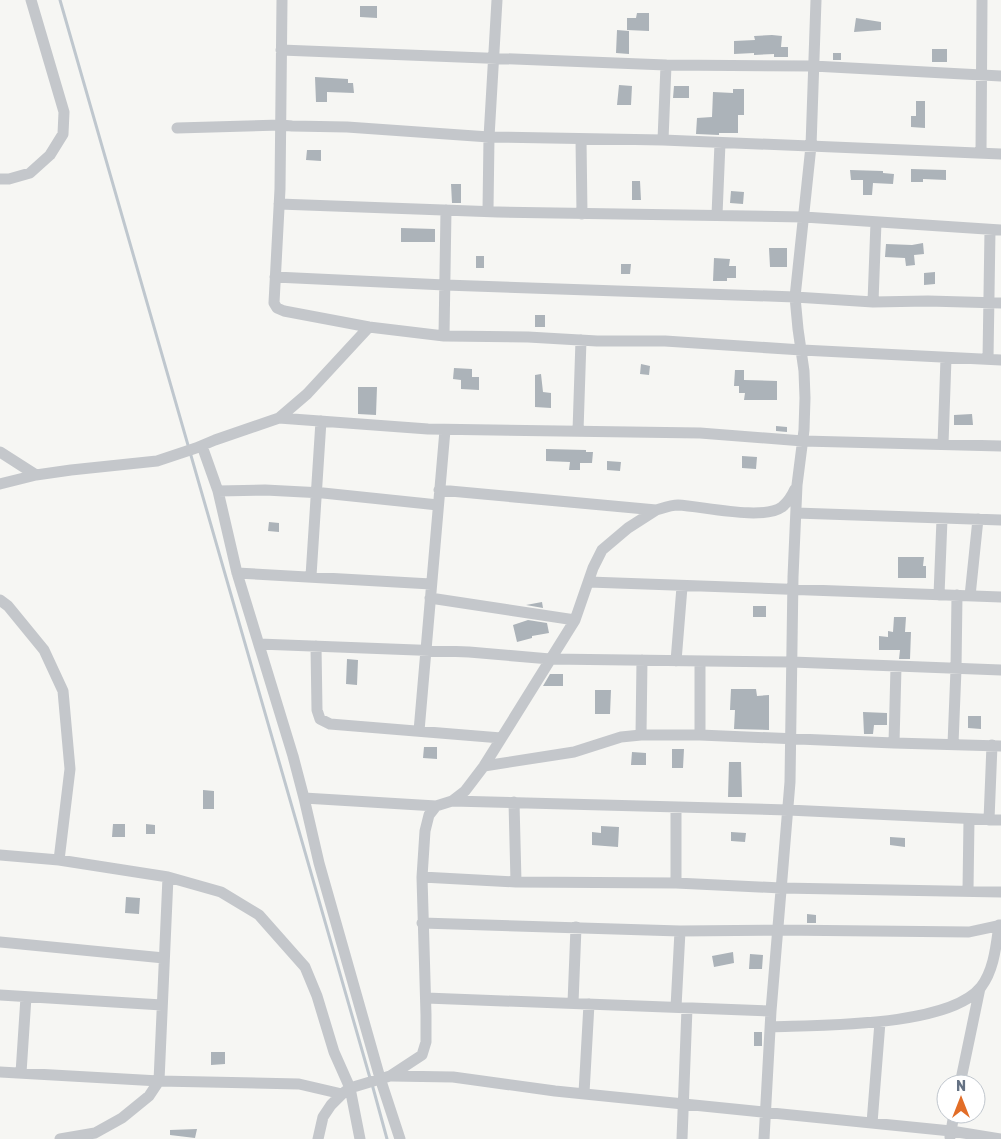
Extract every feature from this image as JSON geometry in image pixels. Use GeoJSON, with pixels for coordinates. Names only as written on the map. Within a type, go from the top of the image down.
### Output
{"type":"FeatureCollection","features":[{"type":"Feature","properties":{"kind":"street"},"geometry":{"type":"LineString","coordinates":[[0,179],[10,179],[30,173],[50,155],[63,134],[64,112],[31,0]]}},
{"type":"Feature","properties":{"kind":"street"},"geometry":{"type":"LineString","coordinates":[[282,0],[282,125],[274,303],[277,308],[284,311],[369,327],[444,336],[665,341],[1001,360]]}},
{"type":"Feature","properties":{"kind":"street"},"geometry":{"type":"LineString","coordinates":[[488,210],[489,138],[497,0]]}},
{"type":"Feature","properties":{"kind":"street"},"geometry":{"type":"LineString","coordinates":[[764,1139],[771,1011],[790,782],[793,590],[797,485],[803,441],[804,398],[802,350],[798,329],[796,298],[811,146],[816,0]]}},
{"type":"Feature","properties":{"kind":"street"},"geometry":{"type":"LineString","coordinates":[[981,153],[982,0]]}},
{"type":"Feature","properties":{"kind":"street"},"geometry":{"type":"LineString","coordinates":[[281,50],[666,65],[813,66],[1001,76]]}},
{"type":"Feature","properties":{"kind":"street"},"geometry":{"type":"LineString","coordinates":[[663,140],[666,65]]}},
{"type":"Feature","properties":{"kind":"street"},"geometry":{"type":"LineString","coordinates":[[177,128],[282,125],[347,127],[489,138],[663,140],[1001,154]]}},
{"type":"Feature","properties":{"kind":"street"},"geometry":{"type":"LineString","coordinates":[[581,139],[582,214]]}},
{"type":"Feature","properties":{"kind":"street"},"geometry":{"type":"LineString","coordinates":[[717,215],[720,142]]}},
{"type":"Feature","properties":{"kind":"street"},"geometry":{"type":"LineString","coordinates":[[278,204],[582,214],[804,217],[996,230],[995,303],[988,359]]}},
{"type":"Feature","properties":{"kind":"street"},"geometry":{"type":"LineString","coordinates":[[444,336],[446,210]]}},
{"type":"Feature","properties":{"kind":"street"},"geometry":{"type":"LineString","coordinates":[[873,302],[876,222]]}},
{"type":"Feature","properties":{"kind":"street"},"geometry":{"type":"LineString","coordinates":[[275,276],[445,285],[873,302],[995,303]]}},
{"type":"Feature","properties":{"kind":"street"},"geometry":{"type":"LineString","coordinates":[[0,484],[36,475],[157,461],[279,418],[308,394],[369,327]]}},
{"type":"Feature","properties":{"kind":"street"},"geometry":{"type":"LineString","coordinates":[[578,431],[581,340]]}},
{"type":"Feature","properties":{"kind":"street"},"geometry":{"type":"LineString","coordinates":[[943,444],[946,358]]}},
{"type":"Feature","properties":{"kind":"street"},"geometry":{"type":"LineString","coordinates":[[279,418],[444,430],[700,434],[803,441],[1001,446]]}},
{"type":"Feature","properties":{"kind":"street"},"geometry":{"type":"LineString","coordinates":[[311,576],[321,421]]}},
{"type":"Feature","properties":{"kind":"street"},"geometry":{"type":"LineString","coordinates":[[419,731],[444,430]]}},
{"type":"Feature","properties":{"kind":"street"},"geometry":{"type":"LineString","coordinates":[[202,446],[218,491],[238,574],[304,798],[319,863],[385,1077],[400,1139]]}},
{"type":"Feature","properties":{"kind":"street"},"geometry":{"type":"LineString","coordinates":[[0,452],[36,475]]}},
{"type":"Feature","properties":{"kind":"street"},"geometry":{"type":"LineString","coordinates":[[304,798],[436,806],[452,801],[466,791],[484,766],[575,620],[593,568],[602,550],[628,528],[656,510],[676,505],[738,512],[765,512],[781,508],[792,497],[797,485]]}},
{"type":"Feature","properties":{"kind":"street"},"geometry":{"type":"LineString","coordinates":[[440,490],[656,510]]}},
{"type":"Feature","properties":{"kind":"street"},"geometry":{"type":"LineString","coordinates":[[218,491],[316,492],[438,505]]}},
{"type":"Feature","properties":{"kind":"street"},"geometry":{"type":"LineString","coordinates":[[796,514],[1001,520]]}},
{"type":"Feature","properties":{"kind":"street"},"geometry":{"type":"LineString","coordinates":[[940,595],[942,519]]}},
{"type":"Feature","properties":{"kind":"street"},"geometry":{"type":"LineString","coordinates":[[970,596],[978,519]]}},
{"type":"Feature","properties":{"kind":"street"},"geometry":{"type":"LineString","coordinates":[[238,574],[311,576],[432,584]]}},
{"type":"Feature","properties":{"kind":"street"},"geometry":{"type":"LineString","coordinates":[[589,582],[682,587],[1001,597]]}},
{"type":"Feature","properties":{"kind":"street"},"geometry":{"type":"LineString","coordinates":[[676,661],[682,587]]}},
{"type":"Feature","properties":{"kind":"street"},"geometry":{"type":"LineString","coordinates":[[953,744],[957,595]]}},
{"type":"Feature","properties":{"kind":"street"},"geometry":{"type":"LineString","coordinates":[[430,598],[575,620]]}},
{"type":"Feature","properties":{"kind":"street"},"geometry":{"type":"LineString","coordinates":[[0,600],[8,606],[44,650],[63,692],[70,769],[58,860]]}},
{"type":"Feature","properties":{"kind":"street"},"geometry":{"type":"LineString","coordinates":[[260,644],[469,652],[550,659],[792,662],[1001,670]]}},
{"type":"Feature","properties":{"kind":"street"},"geometry":{"type":"LineString","coordinates":[[316,646],[317,710],[320,719],[330,724],[502,738]]}},
{"type":"Feature","properties":{"kind":"street"},"geometry":{"type":"LineString","coordinates":[[641,735],[642,660]]}},
{"type":"Feature","properties":{"kind":"street"},"geometry":{"type":"LineString","coordinates":[[700,661],[700,734]]}},
{"type":"Feature","properties":{"kind":"street"},"geometry":{"type":"LineString","coordinates":[[894,743],[896,667]]}},
{"type":"Feature","properties":{"kind":"street"},"geometry":{"type":"LineString","coordinates":[[452,801],[788,810],[995,820],[996,745],[894,743],[700,734],[641,735],[620,737],[574,752],[484,766]]}},
{"type":"Feature","properties":{"kind":"street"},"geometry":{"type":"LineString","coordinates":[[514,802],[516,882]]}},
{"type":"Feature","properties":{"kind":"street"},"geometry":{"type":"LineString","coordinates":[[318,1139],[323,1117],[331,1104],[346,1091],[385,1077],[422,1055],[426,1042],[426,998],[425,948],[422,923],[422,877],[425,831],[429,815],[436,806]]}},
{"type":"Feature","properties":{"kind":"street"},"geometry":{"type":"LineString","coordinates":[[676,807],[676,883]]}},
{"type":"Feature","properties":{"kind":"street"},"geometry":{"type":"LineString","coordinates":[[968,890],[969,819]]}},
{"type":"Feature","properties":{"kind":"street"},"geometry":{"type":"LineString","coordinates":[[0,855],[58,860],[168,877],[220,892],[259,915],[304,966],[317,996],[360,1139]]}},
{"type":"Feature","properties":{"kind":"street"},"geometry":{"type":"LineString","coordinates":[[60,1139],[95,1133],[122,1118],[150,1096],[159,1081],[168,877]]}},
{"type":"Feature","properties":{"kind":"street"},"geometry":{"type":"LineString","coordinates":[[422,877],[516,882],[676,883],[781,888],[1001,892]]}},
{"type":"Feature","properties":{"kind":"street"},"geometry":{"type":"LineString","coordinates":[[422,923],[680,931],[969,932],[1000,925],[988,975],[980,988],[962,1074]]}},
{"type":"Feature","properties":{"kind":"street"},"geometry":{"type":"LineString","coordinates":[[573,1004],[576,927]]}},
{"type":"Feature","properties":{"kind":"street"},"geometry":{"type":"LineString","coordinates":[[680,931],[682,1139]]}},
{"type":"Feature","properties":{"kind":"street"},"geometry":{"type":"LineString","coordinates":[[0,942],[164,958]]}},
{"type":"Feature","properties":{"kind":"street"},"geometry":{"type":"LineString","coordinates":[[771,1027],[860,1024],[940,1011],[960,1003],[980,988]]}},
{"type":"Feature","properties":{"kind":"street"},"geometry":{"type":"LineString","coordinates":[[0,995],[162,1005]]}},
{"type":"Feature","properties":{"kind":"street"},"geometry":{"type":"LineString","coordinates":[[21,1073],[26,997]]}},
{"type":"Feature","properties":{"kind":"street"},"geometry":{"type":"LineString","coordinates":[[426,998],[771,1011]]}},
{"type":"Feature","properties":{"kind":"street"},"geometry":{"type":"LineString","coordinates":[[584,1093],[589,1004]]}},
{"type":"Feature","properties":{"kind":"street"},"geometry":{"type":"LineString","coordinates":[[872,1124],[880,1022]]}},
{"type":"Feature","properties":{"kind":"street"},"geometry":{"type":"LineString","coordinates":[[0,1072],[159,1081],[299,1084],[346,1091]]}},
{"type":"Feature","properties":{"kind":"street"},"geometry":{"type":"LineString","coordinates":[[385,1077],[453,1077],[555,1091],[872,1124],[950,1135],[998,1138],[1001,1126]]}},
{"type":"Feature","properties":{"kind":"building"},"geometry":{"type":"Polygon","coordinates":[[[360,6],[377,6],[377,18],[360,17],[360,6]]]}},
{"type":"Feature","properties":{"kind":"building"},"geometry":{"type":"Polygon","coordinates":[[[637,13],[649,13],[649,31],[627,30],[627,18],[636,18],[637,13]]]}},
{"type":"Feature","properties":{"kind":"building"},"geometry":{"type":"Polygon","coordinates":[[[856,18],[881,22],[881,30],[854,32],[856,18]]]}},
{"type":"Feature","properties":{"kind":"building"},"geometry":{"type":"Polygon","coordinates":[[[617,30],[629,31],[629,54],[616,53],[617,30]]]}},
{"type":"Feature","properties":{"kind":"building"},"geometry":{"type":"Polygon","coordinates":[[[754,36],[782,36],[781,47],[788,47],[788,57],[774,57],[774,54],[734,54],[734,41],[755,40],[754,36]]]}},
{"type":"Feature","properties":{"kind":"building"},"geometry":{"type":"Polygon","coordinates":[[[932,49],[947,49],[947,62],[932,62],[932,49]]]}},
{"type":"Feature","properties":{"kind":"building"},"geometry":{"type":"Polygon","coordinates":[[[833,53],[841,53],[841,60],[833,60],[833,53]]]}},
{"type":"Feature","properties":{"kind":"building"},"geometry":{"type":"Polygon","coordinates":[[[315,77],[348,79],[348,83],[353,83],[354,93],[327,92],[327,102],[316,102],[315,77]]]}},
{"type":"Feature","properties":{"kind":"building"},"geometry":{"type":"Polygon","coordinates":[[[619,85],[632,86],[631,105],[617,105],[619,85]]]}},
{"type":"Feature","properties":{"kind":"building"},"geometry":{"type":"Polygon","coordinates":[[[674,86],[689,86],[689,98],[673,98],[674,86]]]}},
{"type":"Feature","properties":{"kind":"building"},"geometry":{"type":"Polygon","coordinates":[[[733,89],[744,89],[744,115],[738,115],[738,133],[719,133],[719,135],[696,134],[697,118],[712,117],[713,92],[733,93],[733,89]]]}},
{"type":"Feature","properties":{"kind":"building"},"geometry":{"type":"Polygon","coordinates":[[[916,101],[925,101],[925,128],[911,127],[911,116],[916,116],[916,101]]]}},
{"type":"Feature","properties":{"kind":"building"},"geometry":{"type":"Polygon","coordinates":[[[307,150],[321,150],[321,161],[306,160],[307,150]]]}},
{"type":"Feature","properties":{"kind":"building"},"geometry":{"type":"Polygon","coordinates":[[[911,169],[946,170],[946,180],[923,179],[923,182],[911,182],[911,169]]]}},
{"type":"Feature","properties":{"kind":"building"},"geometry":{"type":"Polygon","coordinates":[[[850,170],[883,171],[883,173],[894,174],[893,184],[873,183],[872,195],[863,195],[863,180],[851,180],[850,170]]]}},
{"type":"Feature","properties":{"kind":"building"},"geometry":{"type":"Polygon","coordinates":[[[632,181],[640,181],[641,200],[632,200],[632,181]]]}},
{"type":"Feature","properties":{"kind":"building"},"geometry":{"type":"Polygon","coordinates":[[[451,184],[461,184],[461,203],[452,203],[451,184]]]}},
{"type":"Feature","properties":{"kind":"building"},"geometry":{"type":"Polygon","coordinates":[[[731,191],[744,192],[743,204],[730,203],[731,191]]]}},
{"type":"Feature","properties":{"kind":"building"},"geometry":{"type":"Polygon","coordinates":[[[401,228],[435,229],[435,242],[401,242],[401,228]]]}},
{"type":"Feature","properties":{"kind":"building"},"geometry":{"type":"Polygon","coordinates":[[[923,243],[924,254],[914,255],[915,265],[906,266],[905,258],[885,257],[886,244],[912,245],[923,243]]]}},
{"type":"Feature","properties":{"kind":"building"},"geometry":{"type":"Polygon","coordinates":[[[769,248],[787,248],[787,267],[770,267],[769,248]]]}},
{"type":"Feature","properties":{"kind":"building"},"geometry":{"type":"Polygon","coordinates":[[[476,256],[484,256],[484,268],[476,268],[476,256]]]}},
{"type":"Feature","properties":{"kind":"building"},"geometry":{"type":"Polygon","coordinates":[[[714,258],[730,259],[729,266],[736,266],[736,278],[727,278],[727,281],[713,281],[714,258]]]}},
{"type":"Feature","properties":{"kind":"building"},"geometry":{"type":"Polygon","coordinates":[[[621,264],[631,264],[630,274],[621,274],[621,264]]]}},
{"type":"Feature","properties":{"kind":"building"},"geometry":{"type":"Polygon","coordinates":[[[935,272],[935,284],[924,285],[924,273],[935,272]]]}},
{"type":"Feature","properties":{"kind":"building"},"geometry":{"type":"Polygon","coordinates":[[[535,315],[545,315],[545,327],[535,327],[535,315]]]}},
{"type":"Feature","properties":{"kind":"building"},"geometry":{"type":"Polygon","coordinates":[[[641,364],[650,366],[649,375],[640,374],[641,364]]]}},
{"type":"Feature","properties":{"kind":"building"},"geometry":{"type":"Polygon","coordinates":[[[454,368],[472,369],[472,377],[479,377],[479,390],[461,389],[461,380],[453,379],[454,368]]]}},
{"type":"Feature","properties":{"kind":"building"},"geometry":{"type":"Polygon","coordinates":[[[735,370],[744,370],[744,380],[777,381],[777,400],[744,400],[745,393],[739,393],[739,386],[734,386],[735,370]]]}},
{"type":"Feature","properties":{"kind":"building"},"geometry":{"type":"Polygon","coordinates":[[[541,374],[543,392],[551,393],[551,408],[535,407],[535,375],[541,374]]]}},
{"type":"Feature","properties":{"kind":"building"},"geometry":{"type":"Polygon","coordinates":[[[358,387],[377,387],[376,415],[358,414],[358,387]]]}},
{"type":"Feature","properties":{"kind":"building"},"geometry":{"type":"Polygon","coordinates":[[[972,414],[973,425],[954,425],[954,415],[972,414]]]}},
{"type":"Feature","properties":{"kind":"building"},"geometry":{"type":"Polygon","coordinates":[[[776,426],[787,427],[787,432],[776,431],[776,426]]]}},
{"type":"Feature","properties":{"kind":"building"},"geometry":{"type":"Polygon","coordinates":[[[546,449],[586,450],[586,452],[593,452],[592,463],[580,463],[580,470],[569,470],[570,462],[546,461],[546,449]]]}},
{"type":"Feature","properties":{"kind":"building"},"geometry":{"type":"Polygon","coordinates":[[[742,456],[757,457],[756,469],[742,468],[742,456]]]}},
{"type":"Feature","properties":{"kind":"building"},"geometry":{"type":"Polygon","coordinates":[[[607,461],[621,462],[620,471],[607,470],[607,461]]]}},
{"type":"Feature","properties":{"kind":"building"},"geometry":{"type":"Polygon","coordinates":[[[269,522],[279,523],[279,532],[268,531],[269,522]]]}},
{"type":"Feature","properties":{"kind":"building"},"geometry":{"type":"Polygon","coordinates":[[[898,557],[924,557],[923,566],[926,566],[926,578],[898,578],[898,557]]]}},
{"type":"Feature","properties":{"kind":"building"},"geometry":{"type":"Polygon","coordinates":[[[542,602],[543,608],[526,605],[542,602]]]}},
{"type":"Feature","properties":{"kind":"building"},"geometry":{"type":"Polygon","coordinates":[[[753,606],[766,606],[766,617],[753,617],[753,606]]]}},
{"type":"Feature","properties":{"kind":"building"},"geometry":{"type":"Polygon","coordinates":[[[894,617],[906,617],[905,632],[911,632],[910,659],[899,659],[900,650],[879,650],[879,636],[888,637],[888,631],[893,632],[894,617]]]}},
{"type":"Feature","properties":{"kind":"building"},"geometry":{"type":"Polygon","coordinates":[[[528,620],[547,623],[549,633],[532,636],[532,638],[517,642],[513,625],[528,620]]]}},
{"type":"Feature","properties":{"kind":"building"},"geometry":{"type":"Polygon","coordinates":[[[347,659],[358,660],[357,685],[346,684],[347,659]]]}},
{"type":"Feature","properties":{"kind":"building"},"geometry":{"type":"Polygon","coordinates":[[[550,674],[563,674],[563,686],[543,686],[550,674]]]}},
{"type":"Feature","properties":{"kind":"building"},"geometry":{"type":"Polygon","coordinates":[[[731,689],[756,689],[757,696],[769,695],[769,730],[734,729],[735,710],[730,710],[731,689]]]}},
{"type":"Feature","properties":{"kind":"building"},"geometry":{"type":"Polygon","coordinates":[[[595,690],[611,690],[610,714],[595,714],[595,690]]]}},
{"type":"Feature","properties":{"kind":"building"},"geometry":{"type":"Polygon","coordinates":[[[863,712],[887,713],[887,725],[874,725],[873,734],[864,734],[863,712]]]}},
{"type":"Feature","properties":{"kind":"building"},"geometry":{"type":"Polygon","coordinates":[[[968,716],[981,716],[981,729],[968,728],[968,716]]]}},
{"type":"Feature","properties":{"kind":"building"},"geometry":{"type":"Polygon","coordinates":[[[424,747],[437,747],[437,759],[423,758],[424,747]]]}},
{"type":"Feature","properties":{"kind":"building"},"geometry":{"type":"Polygon","coordinates":[[[672,749],[684,749],[683,768],[672,768],[672,749]]]}},
{"type":"Feature","properties":{"kind":"building"},"geometry":{"type":"Polygon","coordinates":[[[632,752],[646,753],[646,765],[631,765],[632,752]]]}},
{"type":"Feature","properties":{"kind":"building"},"geometry":{"type":"Polygon","coordinates":[[[729,762],[741,762],[742,797],[728,797],[729,762]]]}},
{"type":"Feature","properties":{"kind":"building"},"geometry":{"type":"Polygon","coordinates":[[[203,790],[214,791],[214,809],[203,809],[203,790]]]}},
{"type":"Feature","properties":{"kind":"building"},"geometry":{"type":"Polygon","coordinates":[[[113,824],[125,824],[125,837],[112,837],[113,824]]]}},
{"type":"Feature","properties":{"kind":"building"},"geometry":{"type":"Polygon","coordinates":[[[146,824],[155,825],[155,834],[146,834],[146,824]]]}},
{"type":"Feature","properties":{"kind":"building"},"geometry":{"type":"Polygon","coordinates":[[[601,826],[619,827],[618,847],[592,845],[592,832],[601,833],[601,826]]]}},
{"type":"Feature","properties":{"kind":"building"},"geometry":{"type":"Polygon","coordinates":[[[731,832],[746,833],[745,842],[731,841],[731,832]]]}},
{"type":"Feature","properties":{"kind":"building"},"geometry":{"type":"Polygon","coordinates":[[[890,837],[905,838],[905,847],[890,845],[890,837]]]}},
{"type":"Feature","properties":{"kind":"building"},"geometry":{"type":"Polygon","coordinates":[[[126,897],[140,898],[139,914],[125,913],[126,897]]]}},
{"type":"Feature","properties":{"kind":"building"},"geometry":{"type":"Polygon","coordinates":[[[807,914],[816,915],[816,923],[807,923],[807,914]]]}},
{"type":"Feature","properties":{"kind":"building"},"geometry":{"type":"Polygon","coordinates":[[[733,952],[734,963],[714,967],[712,956],[733,952]]]}},
{"type":"Feature","properties":{"kind":"building"},"geometry":{"type":"Polygon","coordinates":[[[750,954],[763,955],[762,969],[749,969],[750,954]]]}},
{"type":"Feature","properties":{"kind":"building"},"geometry":{"type":"Polygon","coordinates":[[[754,1032],[762,1032],[762,1046],[754,1046],[754,1032]]]}},
{"type":"Feature","properties":{"kind":"building"},"geometry":{"type":"Polygon","coordinates":[[[211,1052],[225,1052],[225,1064],[211,1065],[211,1052]]]}},
{"type":"Feature","properties":{"kind":"building"},"geometry":{"type":"Polygon","coordinates":[[[197,1129],[195,1138],[170,1135],[170,1130],[197,1129]]]}},
{"type":"Feature","properties":{"kind":"waterway"},"geometry":{"type":"LineString","coordinates":[[60,0],[370,1078]]}},
{"type":"Feature","properties":{"kind":"waterway"},"geometry":{"type":"LineString","coordinates":[[372,1084],[387,1139]]}}]}
